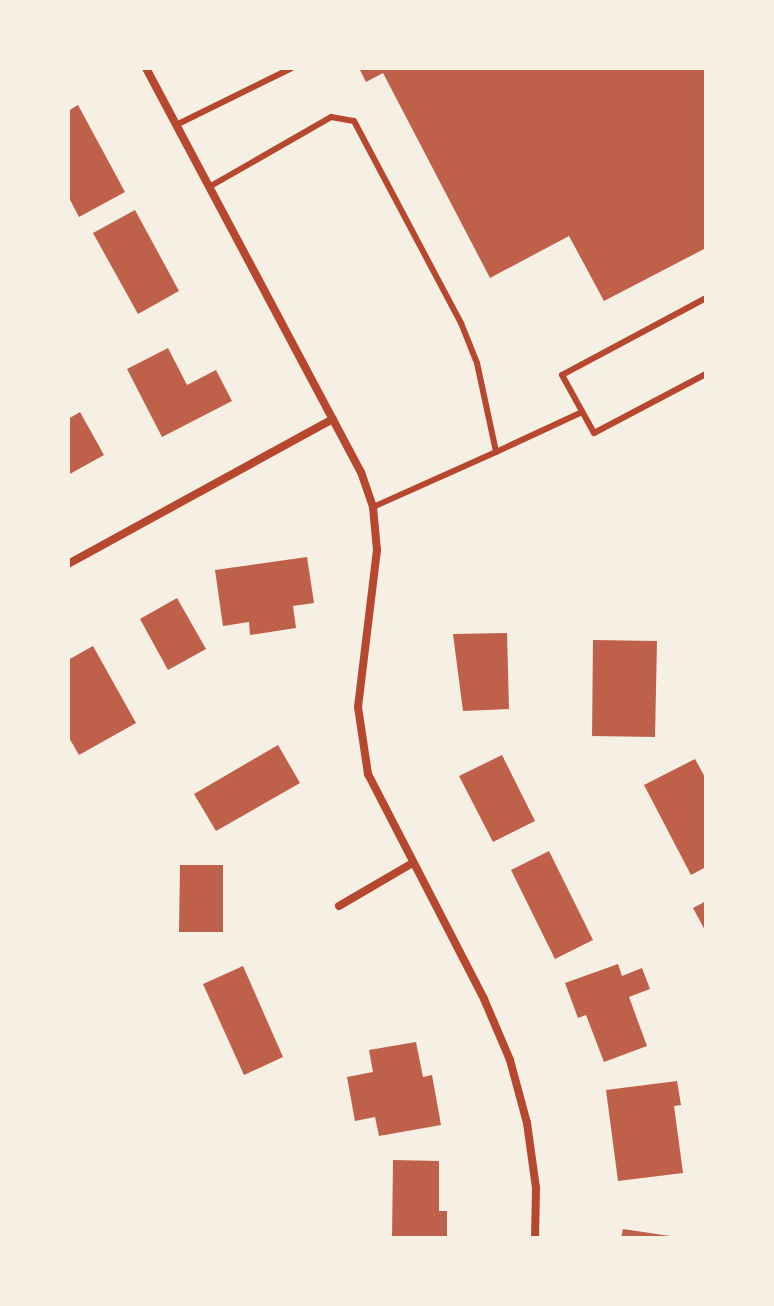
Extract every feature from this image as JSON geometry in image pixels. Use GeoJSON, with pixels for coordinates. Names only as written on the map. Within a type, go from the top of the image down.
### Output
{"type":"FeatureCollection","features":[{"type":"Feature","properties":{"kind":"street"},"geometry":{"type":"LineString","coordinates":[[146,68],[333,419],[373,507],[377,550],[360,673],[361,740],[380,805],[484,999],[510,1060],[527,1123],[536,1188],[535,1238]]}},
{"type":"Feature","properties":{"kind":"street"},"geometry":{"type":"LineString","coordinates":[[68,564],[333,419]]}},
{"type":"Feature","properties":{"kind":"street"},"geometry":{"type":"LineString","coordinates":[[339,906],[411,864]]}},
{"type":"Feature","properties":{"kind":"lane"},"geometry":{"type":"LineString","coordinates":[[176,125],[292,68]]}},
{"type":"Feature","properties":{"kind":"lane"},"geometry":{"type":"LineString","coordinates":[[209,187],[331,117],[354,121],[461,323],[483,385],[496,452]]}},
{"type":"Feature","properties":{"kind":"lane"},"geometry":{"type":"LineString","coordinates":[[706,298],[562,375],[594,433],[706,374]]}},
{"type":"Feature","properties":{"kind":"lane"},"geometry":{"type":"LineString","coordinates":[[373,507],[582,412]]}},
{"type":"Feature","properties":{"kind":"building"},"geometry":{"type":"Polygon","coordinates":[[[359,68],[706,68],[706,248],[604,301],[569,236],[490,278],[383,73],[366,82],[359,68]]]}},
{"type":"Feature","properties":{"kind":"building"},"geometry":{"type":"Polygon","coordinates":[[[78,105],[125,192],[79,217],[68,196],[68,111],[78,105]]]}},
{"type":"Feature","properties":{"kind":"building"},"geometry":{"type":"Polygon","coordinates":[[[135,210],[179,291],[138,314],[93,233],[135,210]]]}},
{"type":"Feature","properties":{"kind":"building"},"geometry":{"type":"Polygon","coordinates":[[[168,348],[187,385],[216,370],[232,401],[162,437],[127,369],[168,348]]]}},
{"type":"Feature","properties":{"kind":"building"},"geometry":{"type":"Polygon","coordinates":[[[80,412],[104,455],[68,475],[68,419],[80,412]]]}},
{"type":"Feature","properties":{"kind":"building"},"geometry":{"type":"Polygon","coordinates":[[[307,557],[314,603],[293,606],[296,628],[250,635],[249,622],[223,626],[215,570],[307,557]]]}},
{"type":"Feature","properties":{"kind":"building"},"geometry":{"type":"Polygon","coordinates":[[[177,598],[206,649],[168,670],[140,619],[177,598]]]}},
{"type":"Feature","properties":{"kind":"building"},"geometry":{"type":"Polygon","coordinates":[[[507,633],[509,709],[463,711],[453,634],[507,633]]]}},
{"type":"Feature","properties":{"kind":"building"},"geometry":{"type":"Polygon","coordinates":[[[593,640],[657,641],[655,737],[592,736],[593,640]]]}},
{"type":"Feature","properties":{"kind":"building"},"geometry":{"type":"Polygon","coordinates":[[[93,646],[136,723],[79,755],[68,736],[68,660],[93,646]]]}},
{"type":"Feature","properties":{"kind":"building"},"geometry":{"type":"Polygon","coordinates":[[[278,745],[300,783],[216,831],[194,794],[278,745]]]}},
{"type":"Feature","properties":{"kind":"building"},"geometry":{"type":"Polygon","coordinates":[[[502,755],[535,821],[493,842],[459,776],[502,755]]]}},
{"type":"Feature","properties":{"kind":"building"},"geometry":{"type":"Polygon","coordinates":[[[695,759],[706,779],[706,867],[691,875],[644,785],[695,759]]]}},
{"type":"Feature","properties":{"kind":"building"},"geometry":{"type":"Polygon","coordinates":[[[549,851],[593,940],[555,959],[511,870],[549,851]]]}},
{"type":"Feature","properties":{"kind":"building"},"geometry":{"type":"Polygon","coordinates":[[[180,865],[223,865],[223,932],[179,932],[180,865]]]}},
{"type":"Feature","properties":{"kind":"building"},"geometry":{"type":"Polygon","coordinates":[[[706,901],[706,932],[693,908],[706,901]]]}},
{"type":"Feature","properties":{"kind":"building"},"geometry":{"type":"Polygon","coordinates":[[[618,964],[622,976],[642,968],[650,989],[629,997],[647,1046],[604,1062],[586,1015],[578,1018],[565,983],[618,964]]]}},
{"type":"Feature","properties":{"kind":"building"},"geometry":{"type":"Polygon","coordinates":[[[243,966],[283,1057],[244,1075],[203,984],[243,966]]]}},
{"type":"Feature","properties":{"kind":"building"},"geometry":{"type":"Polygon","coordinates":[[[416,1042],[423,1077],[432,1075],[441,1125],[379,1136],[375,1117],[355,1121],[347,1077],[373,1072],[369,1050],[416,1042]]]}},
{"type":"Feature","properties":{"kind":"building"},"geometry":{"type":"Polygon","coordinates":[[[677,1081],[681,1105],[674,1106],[683,1173],[618,1181],[606,1090],[677,1081]]]}},
{"type":"Feature","properties":{"kind":"building"},"geometry":{"type":"Polygon","coordinates":[[[393,1160],[439,1161],[439,1211],[447,1211],[447,1238],[392,1238],[393,1160]]]}},
{"type":"Feature","properties":{"kind":"building"},"geometry":{"type":"Polygon","coordinates":[[[623,1229],[670,1236],[670,1238],[621,1238],[623,1229]]]}}]}
